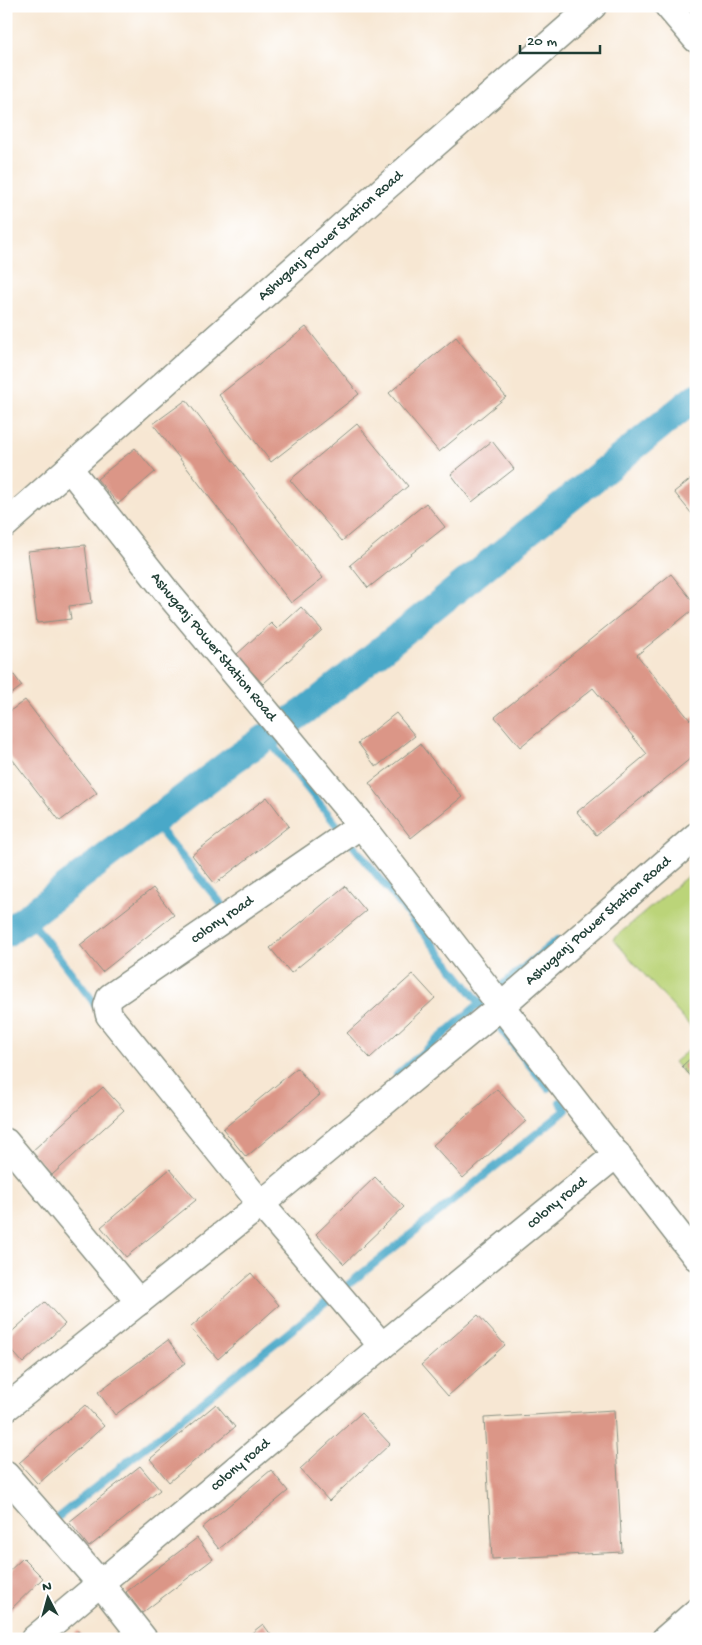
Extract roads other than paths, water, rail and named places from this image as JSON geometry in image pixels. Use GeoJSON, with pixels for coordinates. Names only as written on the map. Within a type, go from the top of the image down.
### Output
{"type":"FeatureCollection","features":[{"type":"Feature","properties":{"kind":"street","name":"Ashuganj Power Station Road"},"geometry":{"type":"LineString","coordinates":[[6,524],[593,6]]}},
{"type":"Feature","properties":{"kind":"street"},"geometry":{"type":"LineString","coordinates":[[668,6],[696,39]]}},
{"type":"Feature","properties":{"kind":"street","name":"Ashuganj Power Station Road"},"geometry":{"type":"LineString","coordinates":[[69,468],[224,660],[361,825]]}},
{"type":"Feature","properties":{"kind":"street"},"geometry":{"type":"LineString","coordinates":[[361,825],[696,1257]]}},
{"type":"Feature","properties":{"kind":"street","name":"colony road"},"geometry":{"type":"LineString","coordinates":[[361,825],[110,996],[107,1006],[109,1015],[261,1204],[382,1346]]}},
{"type":"Feature","properties":{"kind":"street","name":"Ashuganj Power Station Road"},"geometry":{"type":"LineString","coordinates":[[501,1006],[696,836]]}},
{"type":"Feature","properties":{"kind":"street"},"geometry":{"type":"LineString","coordinates":[[6,1408],[261,1204],[501,1006]]}},
{"type":"Feature","properties":{"kind":"street"},"geometry":{"type":"LineString","coordinates":[[6,1142],[139,1302]]}},
{"type":"Feature","properties":{"kind":"street","name":"colony road"},"geometry":{"type":"LineString","coordinates":[[34,1639],[382,1346],[617,1154]]}},
{"type":"Feature","properties":{"kind":"street"},"geometry":{"type":"LineString","coordinates":[[6,1475],[100,1583],[144,1639]]}},
{"type":"Feature","properties":{"kind":"street"},"geometry":{"type":"LineString","coordinates":[[665,1639],[696,1612]]}},
{"type":"Feature","properties":{"kind":"waterway"},"geometry":{"type":"LineString","coordinates":[[6,933],[232,761],[309,708],[696,397]]}},
{"type":"Feature","properties":{"kind":"waterway"},"geometry":{"type":"LineString","coordinates":[[266,737],[480,1003],[484,1000]]}},
{"type":"Feature","properties":{"kind":"waterway"},"geometry":{"type":"LineString","coordinates":[[153,822],[224,907],[218,911]]}},
{"type":"Feature","properties":{"kind":"waterway"},"geometry":{"type":"LineString","coordinates":[[28,917],[99,1009]]}},
{"type":"Feature","properties":{"kind":"waterway"},"geometry":{"type":"LineString","coordinates":[[495,991],[557,940]]}},
{"type":"Feature","properties":{"kind":"waterway"},"geometry":{"type":"LineString","coordinates":[[397,1075],[480,1003],[548,1088]]}},
{"type":"Feature","properties":{"kind":"waterway"},"geometry":{"type":"LineString","coordinates":[[52,1522],[566,1110],[560,1102]]}}]}
